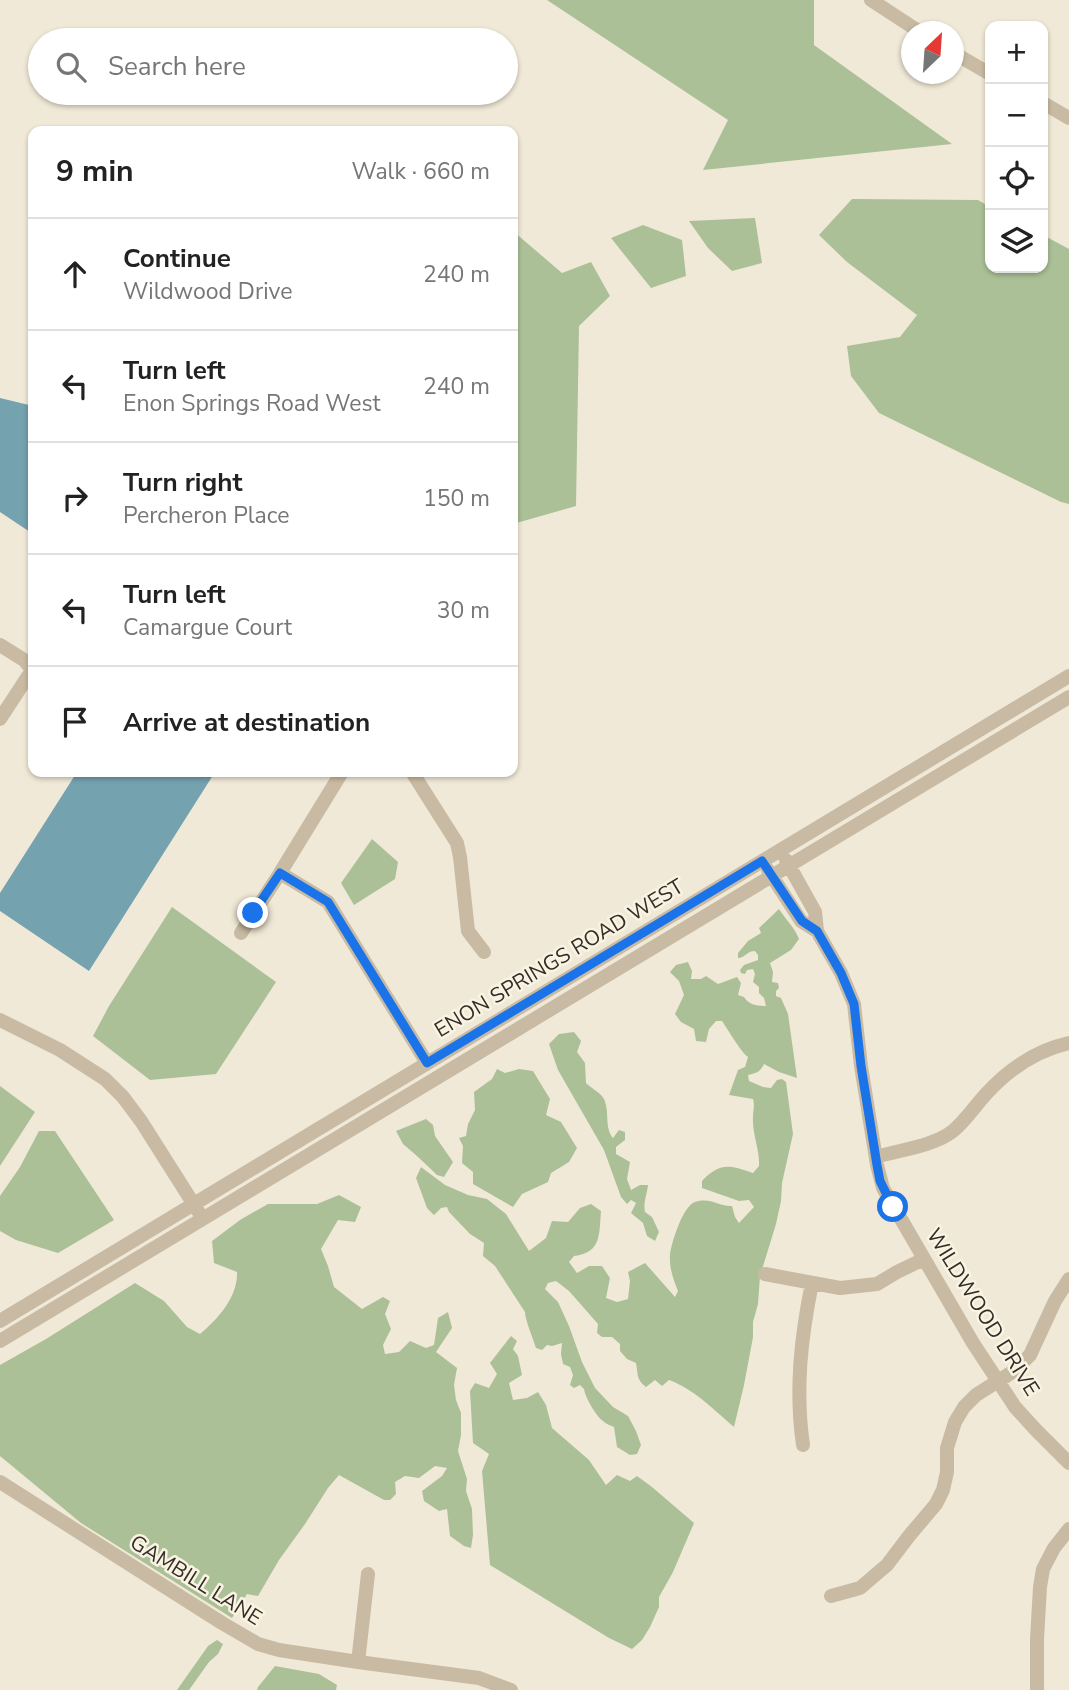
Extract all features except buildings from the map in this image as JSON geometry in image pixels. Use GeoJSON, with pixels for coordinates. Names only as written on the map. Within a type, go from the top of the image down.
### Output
{"type":"FeatureCollection","features":[{"type":"Feature","properties":{"kind":"street"},"geometry":{"type":"LineString","coordinates":[[871,0],[903,21]]}},
{"type":"Feature","properties":{"kind":"street"},"geometry":{"type":"LineString","coordinates":[[964,59],[985,71]]}},
{"type":"Feature","properties":{"kind":"street"},"geometry":{"type":"LineString","coordinates":[[1048,106],[1069,118]]}},
{"type":"Feature","properties":{"kind":"street"},"geometry":{"type":"LineString","coordinates":[[0,645],[28,665]]}},
{"type":"Feature","properties":{"kind":"street"},"geometry":{"type":"LineString","coordinates":[[0,719],[28,676]]}},
{"type":"Feature","properties":{"kind":"street","name":"ENON SPRINGS ROAD WEST"},"geometry":{"type":"LineString","coordinates":[[0,1321],[1069,676]]}},
{"type":"Feature","properties":{"kind":"street"},"geometry":{"type":"LineString","coordinates":[[0,1341],[1069,697]]}},
{"type":"Feature","properties":{"kind":"street"},"geometry":{"type":"LineString","coordinates":[[241,933],[339,777]]}},
{"type":"Feature","properties":{"kind":"street"},"geometry":{"type":"LineString","coordinates":[[415,777],[457,843],[468,931],[484,952]]}},
{"type":"Feature","properties":{"kind":"street","name":"WILDWOOD DRIVE"},"geometry":{"type":"LineString","coordinates":[[780,850],[815,912],[817,931],[841,973],[854,1004],[880,1181],[973,1343],[1015,1407],[1069,1463]]}},
{"type":"Feature","properties":{"kind":"street","name":"WILDWOOD DRIVE"},"geometry":{"type":"LineString","coordinates":[[762,861],[802,921],[817,931]]}},
{"type":"Feature","properties":{"kind":"street"},"geometry":{"type":"LineString","coordinates":[[280,873],[328,902],[427,1063]]}},
{"type":"Feature","properties":{"kind":"street"},"geometry":{"type":"LineString","coordinates":[[0,1020],[60,1050],[105,1079],[123,1097],[147,1129],[203,1218]]}},
{"type":"Feature","properties":{"kind":"street"},"geometry":{"type":"LineString","coordinates":[[876,1157],[930,1142],[952,1132],[1013,1069],[1048,1049],[1069,1043]]}},
{"type":"Feature","properties":{"kind":"street"},"geometry":{"type":"LineString","coordinates":[[765,1274],[840,1288],[877,1284],[924,1259]]}},
{"type":"Feature","properties":{"kind":"street"},"geometry":{"type":"LineString","coordinates":[[831,1596],[860,1588],[887,1565],[936,1504],[943,1490],[947,1472],[947,1448],[955,1422],[964,1407],[976,1395],[1014,1371],[1030,1355],[1055,1301],[1069,1279]]}},
{"type":"Feature","properties":{"kind":"street"},"geometry":{"type":"LineString","coordinates":[[803,1446],[799,1361],[812,1283]]}},
{"type":"Feature","properties":{"kind":"street","name":"GAMBILL LANE"},"geometry":{"type":"LineString","coordinates":[[0,1482],[258,1644],[279,1650],[481,1679],[511,1690]]}},
{"type":"Feature","properties":{"kind":"street"},"geometry":{"type":"LineString","coordinates":[[1037,1690],[1037,1639],[1043,1569],[1054,1548],[1069,1530]]}},
{"type":"Feature","properties":{"kind":"street"},"geometry":{"type":"LineString","coordinates":[[358,1662],[368,1574]]}},
{"type":"Feature","properties":{"kind":"green space"},"geometry":{"type":"Polygon","coordinates":[[[547,0],[814,0],[814,45],[952,144],[703,170],[728,120],[547,0]]]}},
{"type":"Feature","properties":{"kind":"green space"},"geometry":{"type":"Polygon","coordinates":[[[852,199],[978,200],[985,204],[985,273],[1048,273],[1048,238],[1069,249],[1069,504],[879,413],[851,376],[847,346],[900,337],[917,315],[847,262],[819,235],[852,199]]]}},
{"type":"Feature","properties":{"kind":"green space"},"geometry":{"type":"Polygon","coordinates":[[[755,218],[762,263],[732,271],[708,248],[689,221],[755,218]]]}},
{"type":"Feature","properties":{"kind":"green space"},"geometry":{"type":"Polygon","coordinates":[[[643,225],[682,240],[686,276],[651,288],[611,238],[643,225]]]}},
{"type":"Feature","properties":{"kind":"green space"},"geometry":{"type":"Polygon","coordinates":[[[518,235],[562,273],[591,262],[610,296],[579,326],[576,506],[518,523],[518,235]]]}},
{"type":"Feature","properties":{"kind":"green space"},"geometry":{"type":"Polygon","coordinates":[[[372,839],[398,862],[395,879],[354,905],[341,883],[372,839]]]}},
{"type":"Feature","properties":{"kind":"green space"},"geometry":{"type":"Polygon","coordinates":[[[172,907],[276,982],[216,1074],[150,1080],[93,1036],[172,907]]]}},
{"type":"Feature","properties":{"kind":"green space"},"geometry":{"type":"Polygon","coordinates":[[[779,909],[799,939],[791,950],[770,963],[772,982],[778,983],[779,988],[776,996],[781,998],[788,1014],[797,1078],[764,1064],[758,1072],[748,1075],[749,1081],[763,1087],[771,1088],[777,1080],[786,1082],[793,1134],[776,1224],[760,1276],[753,1337],[734,1427],[703,1400],[678,1384],[669,1380],[662,1386],[655,1380],[646,1387],[639,1379],[636,1363],[627,1359],[620,1351],[620,1344],[612,1337],[602,1337],[597,1333],[598,1324],[569,1291],[556,1281],[548,1283],[545,1289],[558,1302],[595,1388],[613,1407],[628,1416],[636,1431],[641,1445],[637,1454],[630,1455],[617,1447],[614,1427],[597,1415],[584,1389],[580,1385],[574,1388],[570,1385],[573,1375],[570,1367],[563,1364],[562,1343],[547,1345],[542,1350],[536,1348],[525,1312],[495,1266],[483,1256],[484,1243],[470,1234],[447,1207],[441,1208],[434,1215],[427,1208],[416,1178],[421,1167],[445,1185],[468,1195],[487,1199],[506,1214],[529,1251],[546,1238],[552,1221],[568,1222],[580,1208],[591,1204],[601,1211],[599,1234],[590,1251],[574,1256],[569,1262],[577,1273],[589,1266],[602,1266],[610,1278],[606,1298],[617,1302],[628,1299],[628,1272],[645,1263],[675,1297],[678,1291],[670,1264],[670,1254],[686,1210],[695,1202],[706,1201],[732,1206],[739,1223],[754,1207],[749,1200],[739,1201],[702,1188],[702,1181],[714,1171],[726,1167],[753,1173],[759,1166],[759,1160],[753,1123],[753,1099],[729,1095],[738,1070],[745,1067],[748,1057],[722,1021],[716,1021],[709,1029],[706,1042],[696,1041],[694,1029],[681,1022],[675,1014],[684,995],[679,981],[670,972],[676,965],[688,962],[692,971],[691,979],[706,976],[718,984],[737,977],[741,983],[738,995],[754,1005],[766,1006],[759,987],[753,982],[753,969],[747,970],[745,974],[740,970],[744,965],[758,960],[758,955],[752,951],[738,958],[738,953],[748,941],[761,933],[759,928],[779,909]]]}},
{"type":"Feature","properties":{"kind":"green space"},"geometry":{"type":"Polygon","coordinates":[[[574,1032],[581,1041],[577,1052],[585,1063],[586,1083],[604,1099],[610,1134],[613,1138],[619,1130],[625,1132],[625,1140],[616,1147],[616,1154],[630,1162],[627,1179],[631,1190],[640,1185],[648,1185],[645,1212],[652,1217],[659,1232],[655,1241],[647,1236],[643,1223],[631,1213],[636,1203],[631,1200],[627,1204],[621,1197],[604,1150],[558,1070],[549,1044],[559,1034],[574,1032]]]}},
{"type":"Feature","properties":{"kind":"green space"},"geometry":{"type":"Polygon","coordinates":[[[497,1069],[505,1073],[519,1069],[533,1071],[550,1099],[546,1115],[561,1122],[577,1148],[569,1162],[551,1173],[548,1182],[522,1194],[513,1207],[473,1184],[473,1172],[462,1163],[463,1146],[459,1138],[466,1136],[475,1110],[474,1092],[492,1079],[497,1069]]]}},
{"type":"Feature","properties":{"kind":"green space"},"geometry":{"type":"Polygon","coordinates":[[[0,1086],[35,1112],[0,1166],[0,1086]]]}},
{"type":"Feature","properties":{"kind":"green space"},"geometry":{"type":"Polygon","coordinates":[[[426,1119],[433,1125],[435,1136],[453,1162],[444,1177],[437,1175],[403,1144],[396,1131],[426,1119]]]}},
{"type":"Feature","properties":{"kind":"green space"},"geometry":{"type":"Polygon","coordinates":[[[39,1131],[55,1131],[114,1220],[58,1253],[16,1240],[0,1231],[0,1196],[20,1167],[39,1131]]]}},
{"type":"Feature","properties":{"kind":"green space"},"geometry":{"type":"Polygon","coordinates":[[[339,1195],[361,1207],[355,1222],[338,1220],[321,1249],[334,1287],[362,1309],[383,1297],[390,1301],[385,1314],[391,1329],[383,1345],[385,1354],[399,1352],[410,1341],[426,1348],[434,1345],[438,1318],[448,1312],[452,1328],[436,1352],[457,1368],[454,1385],[461,1413],[458,1451],[467,1479],[466,1491],[472,1509],[471,1548],[450,1536],[447,1509],[439,1511],[424,1501],[422,1491],[442,1476],[447,1468],[435,1466],[419,1478],[405,1476],[395,1482],[396,1494],[390,1500],[384,1500],[339,1475],[279,1560],[258,1596],[247,1594],[232,1618],[81,1523],[0,1456],[0,1365],[135,1283],[164,1301],[187,1327],[200,1334],[226,1307],[236,1281],[237,1272],[214,1263],[212,1241],[268,1204],[317,1204],[339,1195]]]}},
{"type":"Feature","properties":{"kind":"green space"},"geometry":{"type":"Polygon","coordinates":[[[511,1336],[517,1341],[513,1349],[518,1356],[522,1375],[509,1383],[513,1400],[527,1398],[538,1392],[546,1405],[552,1428],[589,1460],[606,1485],[617,1475],[630,1481],[637,1476],[694,1523],[659,1597],[659,1607],[650,1627],[632,1649],[609,1638],[490,1565],[482,1471],[489,1454],[473,1443],[470,1391],[475,1383],[489,1388],[497,1374],[490,1363],[511,1336]]]}},
{"type":"Feature","properties":{"kind":"green space"},"geometry":{"type":"Polygon","coordinates":[[[217,1640],[223,1644],[218,1654],[189,1690],[177,1690],[208,1646],[217,1640]]]}},
{"type":"Feature","properties":{"kind":"green space"},"geometry":{"type":"Polygon","coordinates":[[[275,1666],[319,1674],[337,1685],[336,1690],[257,1690],[275,1666]]]}},
{"type":"Feature","properties":{"kind":"water"},"geometry":{"type":"Polygon","coordinates":[[[0,398],[28,405],[28,531],[0,512],[0,398]]]}},
{"type":"Feature","properties":{"kind":"water"},"geometry":{"type":"Polygon","coordinates":[[[74,777],[212,777],[89,971],[0,911],[0,893],[74,777]]]}},
{"type":"Feature","properties":{"kind":"route"},"geometry":{"type":"LineString","coordinates":[[253,913],[280,873],[328,902],[427,1063],[762,861],[802,921],[817,931],[841,973],[854,1004],[880,1181],[893,1207]]}}]}
